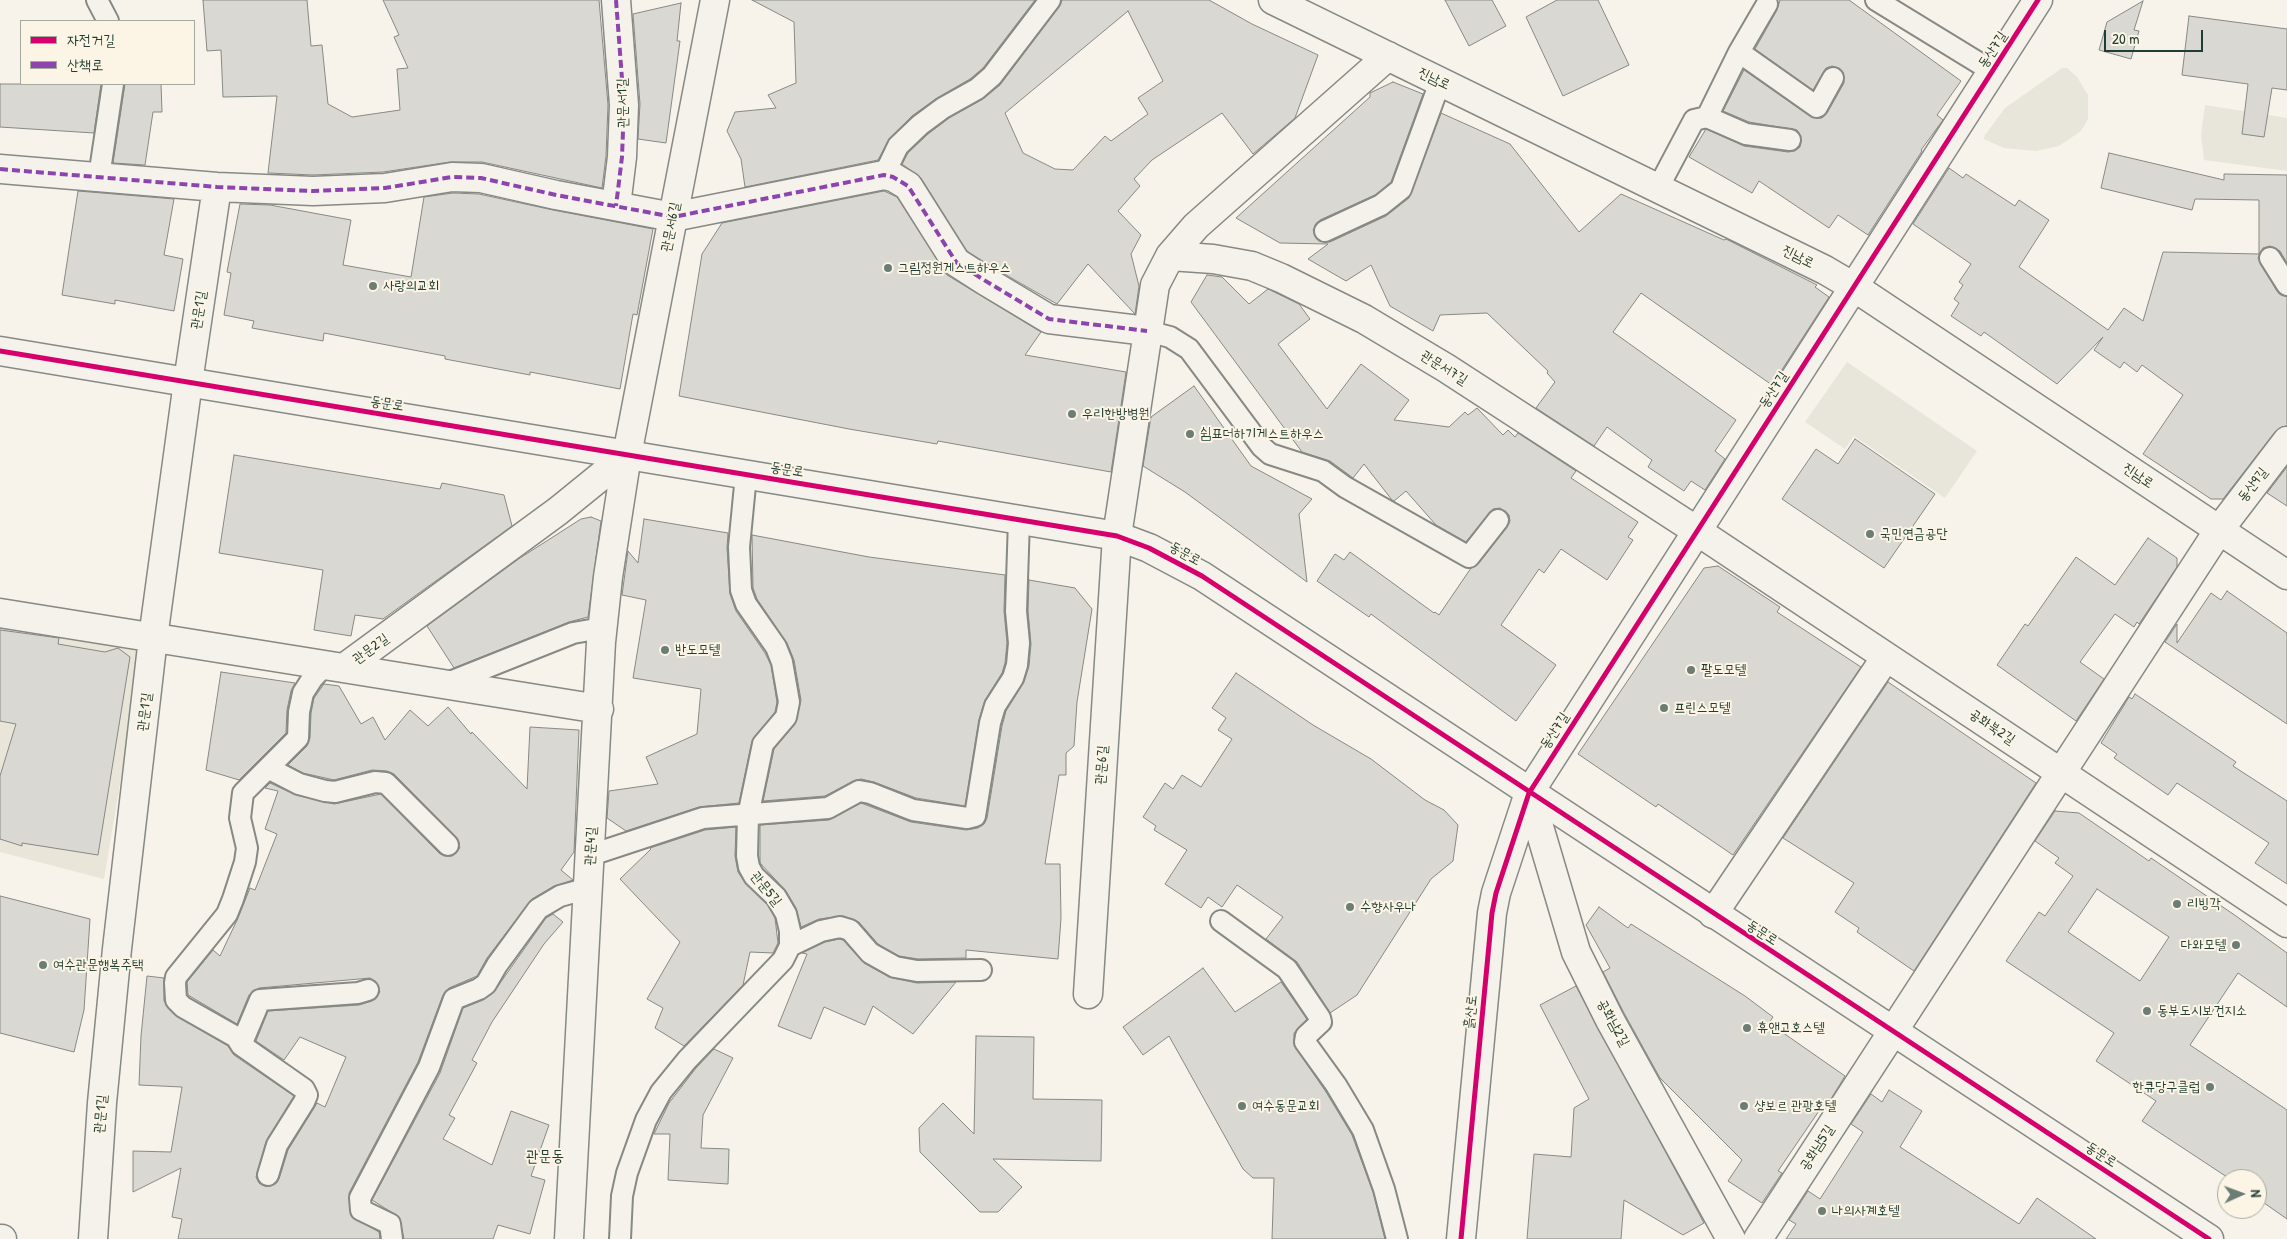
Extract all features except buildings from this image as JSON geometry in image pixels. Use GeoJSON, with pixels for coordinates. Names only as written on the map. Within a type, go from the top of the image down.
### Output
{"type":"FeatureCollection","features":[{"type":"Feature","properties":{"kind":"street","name":"관문서1길"},"geometry":{"type":"LineString","coordinates":[[616,0],[624,105],[622,157],[616,206]]}},
{"type":"Feature","properties":{"kind":"street","name":"관문서6길"},"geometry":{"type":"LineString","coordinates":[[627,455],[715,0]]}},
{"type":"Feature","properties":{"kind":"street","name":"진남로"},"geometry":{"type":"LineString","coordinates":[[1273,0],[1792,253],[1854,287],[2287,575]]}},
{"type":"Feature","properties":{"kind":"street","name":"동산7길"},"geometry":{"type":"LineString","coordinates":[[1529,793],[2038,0]]}},
{"type":"Feature","properties":{"kind":"street"},"geometry":{"type":"LineString","coordinates":[[1117,536],[1155,285],[1170,256],[1196,226],[1388,56]]}},
{"type":"Feature","properties":{"kind":"street"},"geometry":{"type":"LineString","coordinates":[[0,169],[217,187],[313,191],[385,188],[467,177],[481,178],[673,217],[884,175],[893,177],[908,186],[956,262],[992,285],[1049,319],[1147,332]]}},
{"type":"Feature","properties":{"kind":"street","name":"관문1길"},"geometry":{"type":"LineString","coordinates":[[93,1239],[102,1103],[116,959],[153,638],[217,187]]}},
{"type":"Feature","properties":{"kind":"street","name":"관문서7길"},"geometry":{"type":"LineString","coordinates":[[1170,256],[1213,259],[1252,266],[1282,278],[1356,315],[1446,368],[1697,531]]}},
{"type":"Feature","properties":{"kind":"street","name":"동문로"},"geometry":{"type":"LineString","coordinates":[[0,351],[1117,536],[1149,548],[1202,576],[2209,1239]]}},
{"type":"Feature","properties":{"kind":"street","name":"동산9길"},"geometry":{"type":"LineString","coordinates":[[2060,773],[2219,530],[2287,441]]}},
{"type":"Feature","properties":{"kind":"street","name":"관문4길"},"geometry":{"type":"LineString","coordinates":[[569,1239],[602,628],[627,455]]}},
{"type":"Feature","properties":{"kind":"street","name":"관문2길"},"geometry":{"type":"LineString","coordinates":[[334,667],[558,511],[627,455]]}},
{"type":"Feature","properties":{"kind":"street","name":"공화북2길"},"geometry":{"type":"LineString","coordinates":[[1697,531],[2287,923]]}},
{"type":"Feature","properties":{"kind":"street","name":"관문6길"},"geometry":{"type":"LineString","coordinates":[[1088,994],[1117,536]]}},
{"type":"Feature","properties":{"kind":"street"},"geometry":{"type":"LineString","coordinates":[[0,614],[599,709]]}},
{"type":"Feature","properties":{"kind":"street"},"geometry":{"type":"LineString","coordinates":[[1713,914],[1886,657]]}},
{"type":"Feature","properties":{"kind":"street","name":"공화남5길"},"geometry":{"type":"LineString","coordinates":[[1758,1239],[2060,773]]}},
{"type":"Feature","properties":{"kind":"street","name":"흙산로"},"geometry":{"type":"LineString","coordinates":[[1461,1239],[1492,913],[1496,893],[1529,793]]}},
{"type":"Feature","properties":{"kind":"street","name":"공화남2길"},"geometry":{"type":"LineString","coordinates":[[1529,793],[1576,952],[1606,1011],[1731,1239]]}},
{"type":"Feature","properties":{"kind":"lane"},"geometry":{"type":"LineString","coordinates":[[97,0],[107,20]]}},
{"type":"Feature","properties":{"kind":"lane"},"geometry":{"type":"LineString","coordinates":[[884,175],[898,146],[920,125],[942,108],[977,89],[992,76],[1050,0]]}},
{"type":"Feature","properties":{"kind":"lane"},"geometry":{"type":"LineString","coordinates":[[1876,0],[1992,71]]}},
{"type":"Feature","properties":{"kind":"lane"},"geometry":{"type":"LineString","coordinates":[[1707,117],[1767,4]]}},
{"type":"Feature","properties":{"kind":"lane"},"geometry":{"type":"LineString","coordinates":[[1740,52],[1817,107],[1833,78]]}},
{"type":"Feature","properties":{"kind":"lane"},"geometry":{"type":"LineString","coordinates":[[1325,231],[1381,205],[1401,189],[1440,82]]}},
{"type":"Feature","properties":{"kind":"lane"},"geometry":{"type":"LineString","coordinates":[[99,177],[113,85]]}},
{"type":"Feature","properties":{"kind":"lane"},"geometry":{"type":"LineString","coordinates":[[1658,188],[1694,120],[1707,117],[1746,134],[1790,140]]}},
{"type":"Feature","properties":{"kind":"lane"},"geometry":{"type":"LineString","coordinates":[[2270,258],[2287,285]]}},
{"type":"Feature","properties":{"kind":"lane"},"geometry":{"type":"LineString","coordinates":[[1147,332],[1170,337],[1189,349],[1262,447],[1270,454],[1323,471],[1344,487],[1470,557],[1498,520]]}},
{"type":"Feature","properties":{"kind":"lane","name":"관문5길"},"geometry":{"type":"LineString","coordinates":[[746,475],[738,547],[741,590],[746,604],[776,647],[782,662],[789,702],[786,717],[764,744],[748,816],[747,856],[749,867],[754,876],[776,897],[786,914],[790,931],[790,946]]}},
{"type":"Feature","properties":{"kind":"lane"},"geometry":{"type":"LineString","coordinates":[[591,855],[688,822],[719,816],[748,816],[828,808],[859,791],[913,810],[967,818],[975,816],[990,723],[995,706],[1013,678],[1017,665],[1019,643],[1016,611],[1019,520]]}},
{"type":"Feature","properties":{"kind":"lane"},"geometry":{"type":"LineString","coordinates":[[445,684],[573,633],[602,628]]}},
{"type":"Feature","properties":{"kind":"lane"},"geometry":{"type":"LineString","coordinates":[[268,1175],[277,1145],[306,1095],[304,1089],[241,1045],[236,1037],[183,1007],[176,1000],[175,983],[176,978],[230,908],[245,862],[247,848],[240,818],[244,793],[298,738],[299,712],[303,693],[312,679],[334,667]]}},
{"type":"Feature","properties":{"kind":"lane"},"geometry":{"type":"LineString","coordinates":[[268,768],[299,784],[325,791],[335,792],[375,782],[386,783],[448,845]]}},
{"type":"Feature","properties":{"kind":"lane"},"geometry":{"type":"LineString","coordinates":[[392,1239],[390,1224],[361,1210],[360,1198],[429,1067],[452,1003],[461,995],[483,987],[538,909],[560,896],[589,888]]}},
{"type":"Feature","properties":{"kind":"lane"},"geometry":{"type":"LineString","coordinates":[[1221,921],[1287,969],[1320,1018],[1321,1022],[1306,1036],[1305,1042],[1336,1085],[1363,1130],[1384,1189],[1397,1239]]}},
{"type":"Feature","properties":{"kind":"lane"},"geometry":{"type":"LineString","coordinates":[[620,1239],[625,1180],[646,1120],[657,1100],[687,1060],[782,960],[790,946],[821,930],[840,927],[850,930],[870,953],[895,967],[917,970],[981,970]]}},
{"type":"Feature","properties":{"kind":"lane"},"geometry":{"type":"LineString","coordinates":[[241,1045],[260,1000],[358,993],[368,990]]}},
{"type":"Feature","properties":{"kind":"shaded area"},"geometry":{"type":"Polygon","coordinates":[[[2062,68],[2067,68],[2077,77],[2088,95],[2088,119],[2081,131],[2059,146],[2036,151],[2004,148],[1984,139],[2005,108],[2062,68]]]}},
{"type":"Feature","properties":{"kind":"shaded area"},"geometry":{"type":"Polygon","coordinates":[[[2205,105],[2287,118],[2287,171],[2204,160],[2201,135],[2205,105]]]}},
{"type":"Feature","properties":{"kind":"shaded area"},"geometry":{"type":"Polygon","coordinates":[[[1847,362],[1977,451],[1945,498],[1854,436],[1845,449],[1805,422],[1847,362]]]}},
{"type":"Feature","properties":{"kind":"shaded area"},"geometry":{"type":"Polygon","coordinates":[[[0,624],[143,647],[104,879],[0,852],[0,624]]]}},
{"type":"Feature","properties":{"kind":"marked path"},"geometry":{"type":"LineString","coordinates":[[616,0],[624,105],[622,157],[616,206]]}},
{"type":"Feature","properties":{"kind":"marked path"},"geometry":{"type":"LineString","coordinates":[[0,169],[217,187],[313,191],[385,188],[452,177],[481,178],[556,195],[673,217],[884,175],[893,177],[908,186],[956,262],[1049,319],[1147,331]]}},
{"type":"Feature","properties":{"kind":"cycle path"},"geometry":{"type":"LineString","coordinates":[[1461,1239],[1492,913],[1496,893],[1529,793],[2038,0]]}},
{"type":"Feature","properties":{"kind":"cycle path"},"geometry":{"type":"LineString","coordinates":[[0,351],[1117,536],[1149,548],[1202,576],[2209,1239]]}},
{"type":"Feature","properties":{"kind":"place","name":"그림정원게스트하우스"},"geometry":{"type":"Point","coordinates":[888,268]}},
{"type":"Feature","properties":{"kind":"place","name":"사랑의교회"},"geometry":{"type":"Point","coordinates":[373,286]}},
{"type":"Feature","properties":{"kind":"place","name":"우리한방병원"},"geometry":{"type":"Point","coordinates":[1072,414]}},
{"type":"Feature","properties":{"kind":"place","name":"쉼표더하기게스트하우스"},"geometry":{"type":"Point","coordinates":[1190,434]}},
{"type":"Feature","properties":{"kind":"place","name":"국민연금공단"},"geometry":{"type":"Point","coordinates":[1870,534]}},
{"type":"Feature","properties":{"kind":"place","name":"반도모텔"},"geometry":{"type":"Point","coordinates":[665,650]}},
{"type":"Feature","properties":{"kind":"place","name":"팔도모텔"},"geometry":{"type":"Point","coordinates":[1691,670]}},
{"type":"Feature","properties":{"kind":"place","name":"프린스모텔"},"geometry":{"type":"Point","coordinates":[1664,708]}},
{"type":"Feature","properties":{"kind":"place","name":"리빙각"},"geometry":{"type":"Point","coordinates":[2177,904]}},
{"type":"Feature","properties":{"kind":"place","name":"수향사우나"},"geometry":{"type":"Point","coordinates":[1350,907]}},
{"type":"Feature","properties":{"kind":"place","name":"다와모텔"},"geometry":{"type":"Point","coordinates":[2236,945]}},
{"type":"Feature","properties":{"kind":"place","name":"여수관문행복주택"},"geometry":{"type":"Point","coordinates":[43,965]}},
{"type":"Feature","properties":{"kind":"place","name":"동부도시보건지소"},"geometry":{"type":"Point","coordinates":[2147,1011]}},
{"type":"Feature","properties":{"kind":"place","name":"휴앤고호스텔"},"geometry":{"type":"Point","coordinates":[1747,1028]}},
{"type":"Feature","properties":{"kind":"place","name":"한큐당구클럽"},"geometry":{"type":"Point","coordinates":[2210,1087]}},
{"type":"Feature","properties":{"kind":"place","name":"여수동문교회"},"geometry":{"type":"Point","coordinates":[1242,1106]}},
{"type":"Feature","properties":{"kind":"place","name":"샹보르 관광호텔"},"geometry":{"type":"Point","coordinates":[1744,1106]}},
{"type":"Feature","properties":{"kind":"place","name":"나의사계호텔"},"geometry":{"type":"Point","coordinates":[1822,1211]}},
{"type":"Feature","properties":{"kind":"district","name":"관문동"},"geometry":{"type":"Point","coordinates":[545,1157]}}]}
